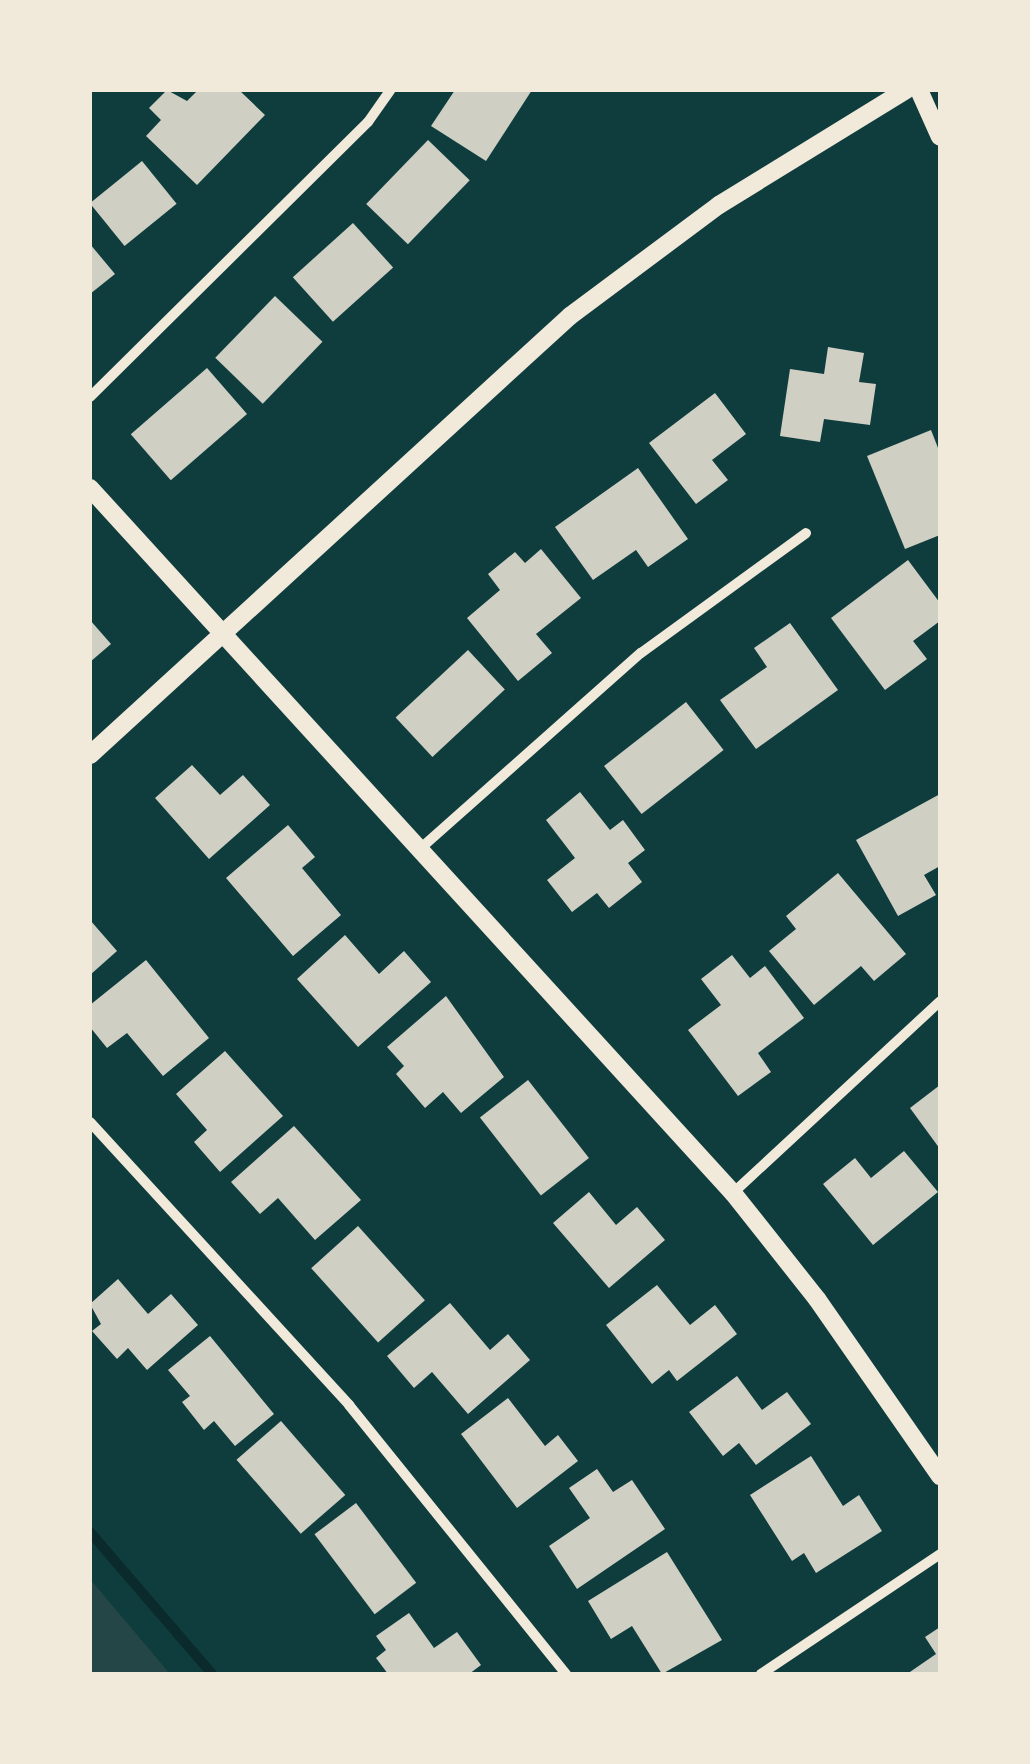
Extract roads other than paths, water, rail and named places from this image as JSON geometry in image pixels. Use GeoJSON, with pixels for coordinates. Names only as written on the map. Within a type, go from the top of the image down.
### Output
{"type":"FeatureCollection","features":[{"type":"Feature","properties":{"kind":"street"},"geometry":{"type":"LineString","coordinates":[[90,397],[368,122],[390,90]]}},
{"type":"Feature","properties":{"kind":"street"},"geometry":{"type":"LineString","coordinates":[[90,754],[221,630],[570,316],[719,205],[906,90]]}},
{"type":"Feature","properties":{"kind":"street"},"geometry":{"type":"LineString","coordinates":[[919,90],[940,136]]}},
{"type":"Feature","properties":{"kind":"street"},"geometry":{"type":"LineString","coordinates":[[90,488],[734,1193],[818,1299],[940,1476]]}},
{"type":"Feature","properties":{"kind":"street"},"geometry":{"type":"LineString","coordinates":[[420,848],[641,653],[806,533]]}},
{"type":"Feature","properties":{"kind":"street"},"geometry":{"type":"LineString","coordinates":[[734,1193],[940,1002]]}},
{"type":"Feature","properties":{"kind":"street"},"geometry":{"type":"LineString","coordinates":[[90,1122],[349,1406],[566,1674]]}},
{"type":"Feature","properties":{"kind":"street"},"geometry":{"type":"LineString","coordinates":[[760,1674],[940,1554]]}},
{"type":"Feature","properties":{"kind":"waterway"},"geometry":{"type":"LineString","coordinates":[[90,1532],[212,1674]]}}]}
